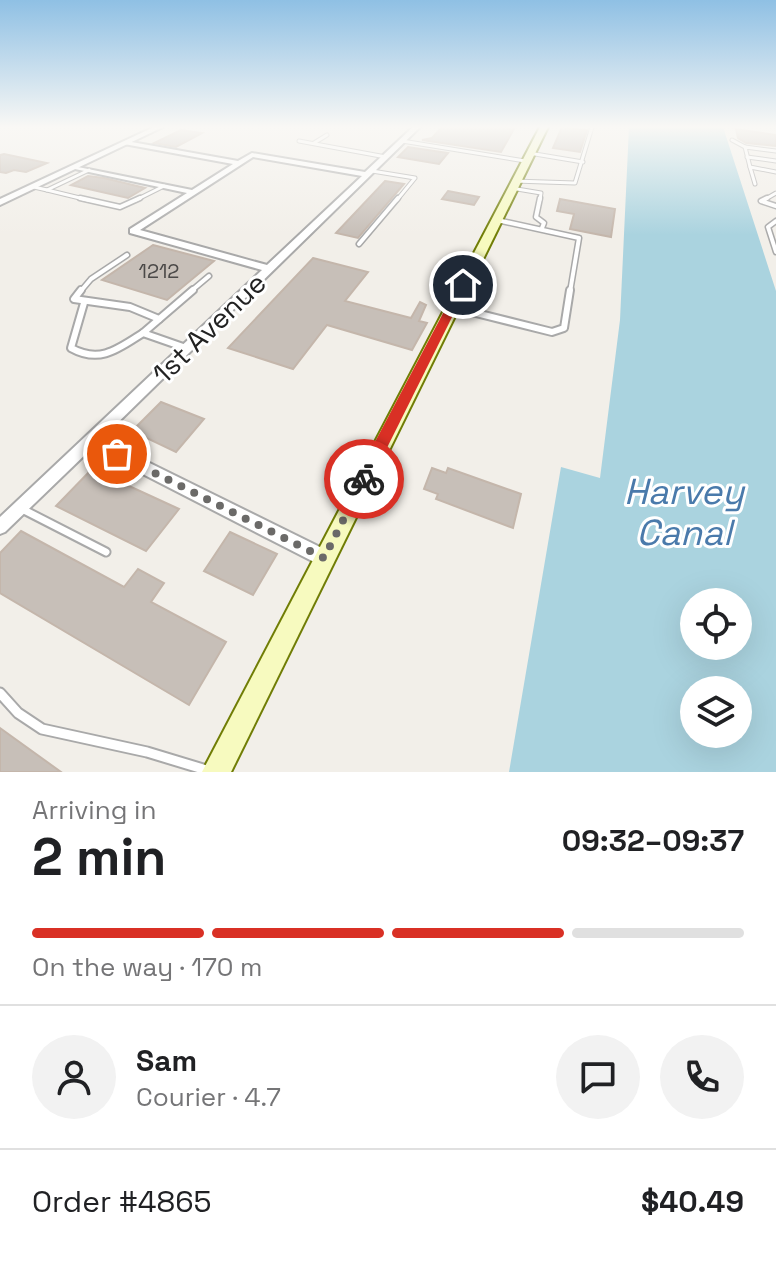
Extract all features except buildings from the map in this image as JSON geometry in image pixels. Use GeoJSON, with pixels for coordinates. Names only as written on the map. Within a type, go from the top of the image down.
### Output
{"type":"FeatureCollection","features":[{"type":"Feature","properties":{"kind":"main road"},"geometry":{"type":"LineString","coordinates":[[214,772],[524,163]]}},
{"type":"Feature","properties":{"kind":"street"},"geometry":{"type":"LineString","coordinates":[[0,202],[83,163]]}},
{"type":"Feature","properties":{"kind":"street"},"geometry":{"type":"LineString","coordinates":[[238,163],[133,231],[270,269]]}},
{"type":"Feature","properties":{"kind":"street"},"geometry":{"type":"LineString","coordinates":[[305,163],[370,173]]}},
{"type":"Feature","properties":{"kind":"street","name":"1st Avenue"},"geometry":{"type":"LineString","coordinates":[[0,527],[380,163]]}},
{"type":"Feature","properties":{"kind":"street"},"geometry":{"type":"LineString","coordinates":[[75,167],[190,192]]}},
{"type":"Feature","properties":{"kind":"street"},"geometry":{"type":"LineString","coordinates":[[91,441],[324,558]]}},
{"type":"Feature","properties":{"kind":"lane"},"geometry":{"type":"LineString","coordinates":[[513,184],[573,185],[583,163]]}},
{"type":"Feature","properties":{"kind":"lane"},"geometry":{"type":"LineString","coordinates":[[749,163],[755,184]]}},
{"type":"Feature","properties":{"kind":"lane"},"geometry":{"type":"LineString","coordinates":[[750,167],[776,172]]}},
{"type":"Feature","properties":{"kind":"lane"},"geometry":{"type":"LineString","coordinates":[[47,190],[89,170]]}},
{"type":"Feature","properties":{"kind":"lane"},"geometry":{"type":"LineString","coordinates":[[359,244],[415,178],[370,173]]}},
{"type":"Feature","properties":{"kind":"lane"},"geometry":{"type":"LineString","coordinates":[[513,184],[541,193],[536,217],[544,223],[542,228]]}},
{"type":"Feature","properties":{"kind":"lane"},"geometry":{"type":"LineString","coordinates":[[34,187],[120,207],[164,186]]}},
{"type":"Feature","properties":{"kind":"lane"},"geometry":{"type":"LineString","coordinates":[[776,193],[761,201],[776,206]]}},
{"type":"Feature","properties":{"kind":"lane"},"geometry":{"type":"LineString","coordinates":[[452,307],[552,332],[564,328],[579,238],[497,220]]}},
{"type":"Feature","properties":{"kind":"lane"},"geometry":{"type":"LineString","coordinates":[[776,221],[768,227],[776,252]]}},
{"type":"Feature","properties":{"kind":"lane"},"geometry":{"type":"LineString","coordinates":[[127,255],[91,279],[74,299],[84,303],[130,307],[159,319]]}},
{"type":"Feature","properties":{"kind":"lane"},"geometry":{"type":"LineString","coordinates":[[84,303],[71,348],[86,358],[104,357],[143,333],[209,276]]}},
{"type":"Feature","properties":{"kind":"lane"},"geometry":{"type":"LineString","coordinates":[[143,333],[188,349]]}},
{"type":"Feature","properties":{"kind":"lane"},"geometry":{"type":"LineString","coordinates":[[20,508],[106,552]]}},
{"type":"Feature","properties":{"kind":"lane"},"geometry":{"type":"LineString","coordinates":[[0,693],[4,701],[44,730],[77,734],[135,752],[182,760],[214,772]]}},
{"type":"Feature","properties":{"kind":"water","name":"Harvey Canal"},"geometry":{"type":"Polygon","coordinates":[[[627,163],[735,163],[776,291],[776,772],[509,772],[561,467],[600,478],[620,320],[627,163]]]}},
{"type":"Feature","properties":{"kind":"way so far"},"geometry":{"type":"LineString","coordinates":[[117,454],[324,558],[364,479]]}},
{"type":"Feature","properties":{"kind":"route"},"geometry":{"type":"LineString","coordinates":[[364,479],[463,285]]}}]}
